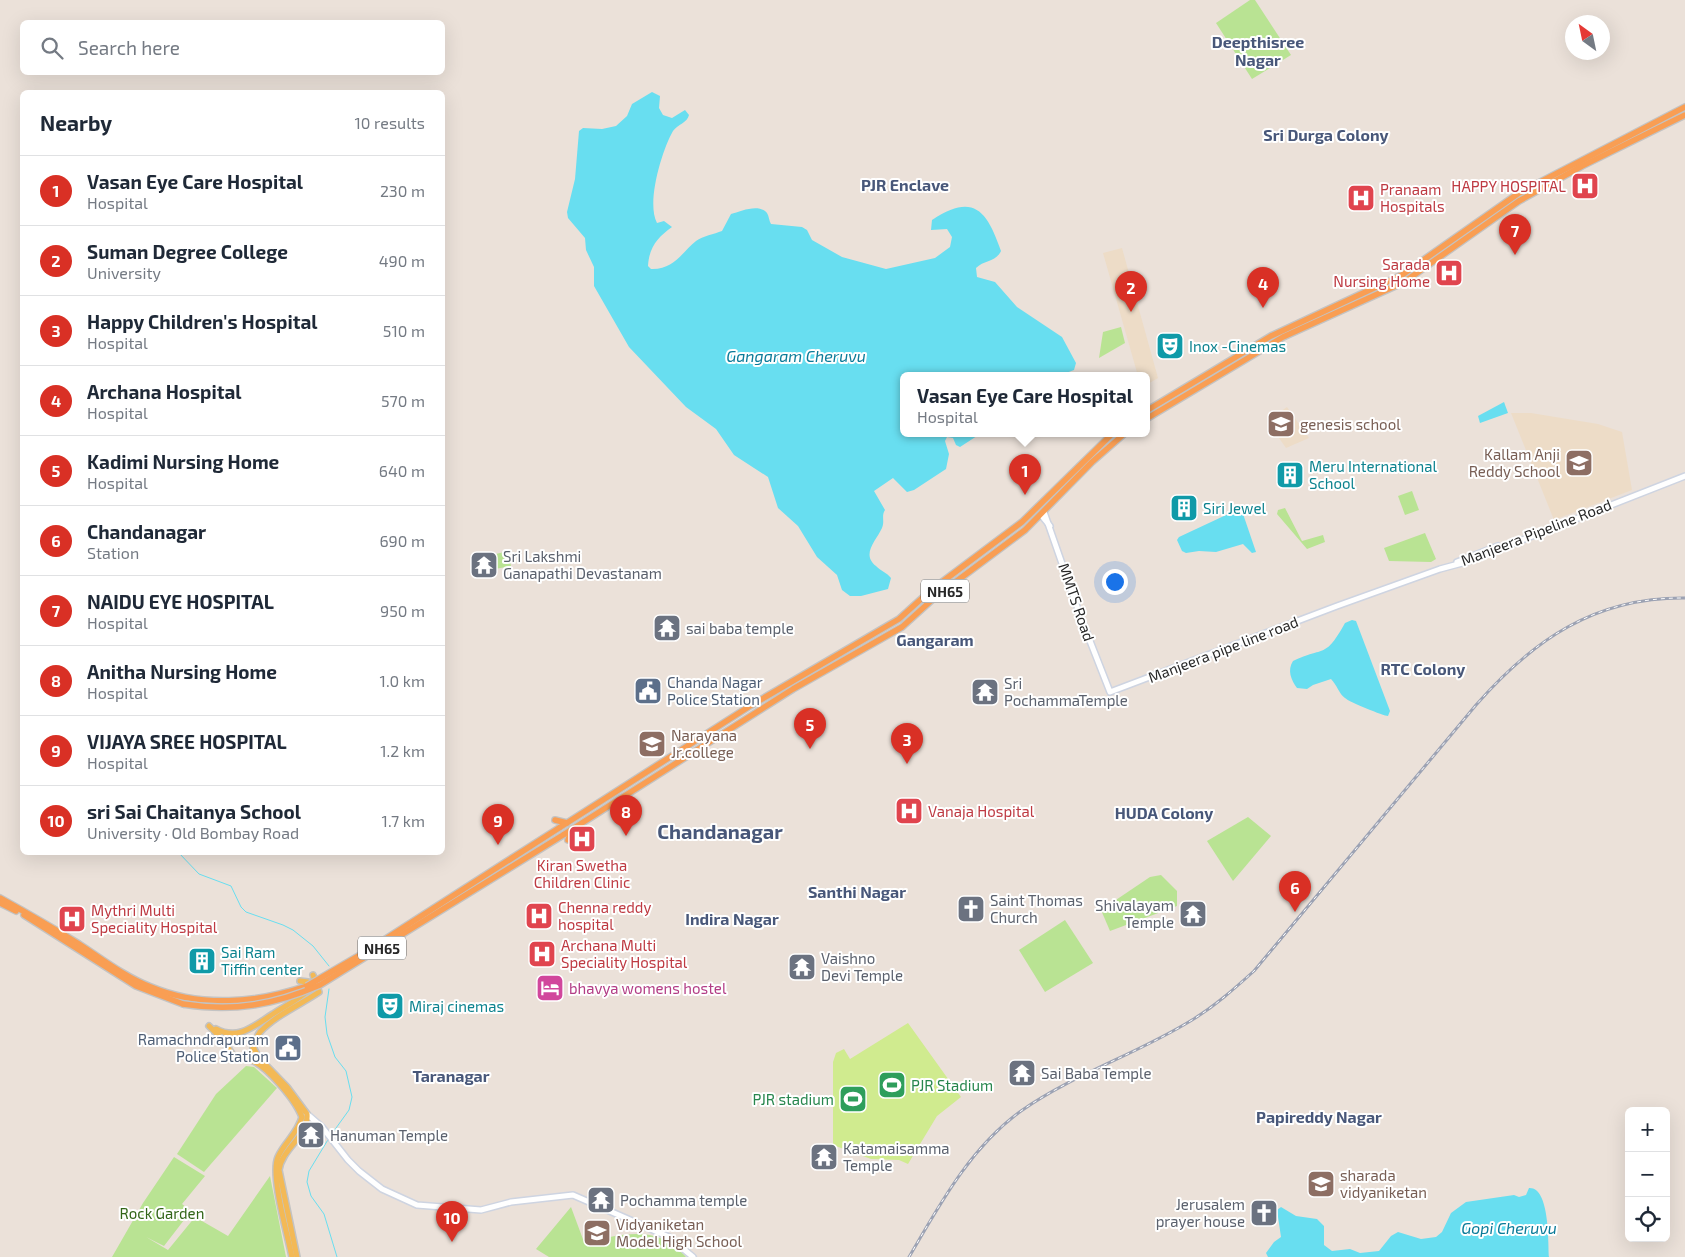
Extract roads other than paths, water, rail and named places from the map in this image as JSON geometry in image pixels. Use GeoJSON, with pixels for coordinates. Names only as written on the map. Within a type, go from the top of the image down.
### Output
{"type":"FeatureCollection","features":[{"type":"Feature","properties":{"kind":"highway"},"geometry":{"type":"LineString","coordinates":[[1150,409],[1271,336],[1411,270],[1519,193],[1685,108]]}},
{"type":"Feature","properties":{"kind":"highway"},"geometry":{"type":"LineString","coordinates":[[1150,417],[1283,337],[1368,300],[1415,276],[1500,214],[1545,186],[1685,115]]}},
{"type":"Feature","properties":{"kind":"highway"},"geometry":{"type":"LineString","coordinates":[[1365,293],[1368,300]]}},
{"type":"Feature","properties":{"kind":"highway"},"geometry":{"type":"LineString","coordinates":[[1359,296],[1362,302]]}},
{"type":"Feature","properties":{"kind":"highway","name":"NH65"},"geometry":{"type":"LineString","coordinates":[[0,898],[150,987],[176,995],[212,1001],[248,1000],[295,990],[326,976],[785,686],[899,619],[930,591],[999,540],[1041,504],[1109,437]]}},
{"type":"Feature","properties":{"kind":"highway","name":"NH65"},"geometry":{"type":"LineString","coordinates":[[0,903],[28,918],[148,992],[183,1004],[233,1009],[290,997],[320,985],[566,838],[571,831],[788,692],[902,627],[934,598],[1043,514],[1084,470],[1121,437]]}},
{"type":"Feature","properties":{"kind":"highway"},"geometry":{"type":"LineString","coordinates":[[1079,465],[1084,470]]}},
{"type":"Feature","properties":{"kind":"highway"},"geometry":{"type":"LineString","coordinates":[[785,686],[788,692]]}},
{"type":"Feature","properties":{"kind":"highway"},"geometry":{"type":"LineString","coordinates":[[660,764],[663,771]]}},
{"type":"Feature","properties":{"kind":"highway"},"geometry":{"type":"LineString","coordinates":[[555,820],[567,823]]}},
{"type":"Feature","properties":{"kind":"main road","name":"Manjeera Pipeline Road"},"geometry":{"type":"LineString","coordinates":[[1356,600],[1685,475]]}},
{"type":"Feature","properties":{"kind":"main road","name":"MMTS Road"},"geometry":{"type":"LineString","coordinates":[[1043,514],[1050,526],[1081,618],[1110,692]]}},
{"type":"Feature","properties":{"kind":"main road","name":"Manjeera pipe line road"},"geometry":{"type":"LineString","coordinates":[[1110,692],[1356,600]]}},
{"type":"Feature","properties":{"kind":"main road"},"geometry":{"type":"LineString","coordinates":[[245,1059],[250,1056],[258,1035],[266,1027],[319,992],[313,975]]}},
{"type":"Feature","properties":{"kind":"main road"},"geometry":{"type":"LineString","coordinates":[[292,1257],[277,1175],[278,1157],[301,1120],[302,1110],[260,1064],[234,1057],[210,1026],[228,1034],[239,1034],[252,1029],[294,1002],[310,988],[308,982],[300,981]]}},
{"type":"Feature","properties":{"kind":"main road"},"geometry":{"type":"LineString","coordinates":[[294,1002],[305,1002]]}},
{"type":"Feature","properties":{"kind":"main road"},"geometry":{"type":"LineString","coordinates":[[253,1047],[259,1058],[287,1086],[307,1117],[354,1166],[375,1183],[417,1205],[481,1210],[511,1202],[573,1195],[669,1236],[693,1257]]}},
{"type":"Feature","properties":{"kind":"main road"},"geometry":{"type":"LineString","coordinates":[[297,1257],[277,1175],[283,1158],[306,1126],[307,1117]]}},
{"type":"Feature","properties":{"kind":"water","name":"Gangaram Cheruvu"},"geometry":{"type":"Polygon","coordinates":[[[652,92],[660,96],[659,108],[663,115],[672,118],[685,110],[689,115],[673,131],[660,163],[654,190],[654,214],[657,223],[664,221],[672,227],[662,235],[652,248],[648,266],[651,269],[666,267],[677,260],[696,241],[722,231],[731,214],[755,208],[764,210],[767,213],[771,224],[802,227],[807,230],[812,240],[842,257],[886,269],[935,258],[950,247],[952,237],[947,229],[931,230],[932,220],[959,207],[969,207],[977,210],[984,216],[996,237],[1001,251],[999,255],[976,268],[977,277],[995,282],[1017,307],[1062,337],[1076,363],[1074,370],[1069,372],[900,372],[900,437],[947,437],[945,441],[949,454],[946,469],[914,490],[907,492],[893,478],[874,491],[885,510],[883,525],[871,547],[870,557],[876,566],[891,578],[888,589],[861,596],[850,596],[842,590],[837,575],[817,557],[798,526],[778,508],[768,477],[734,455],[716,429],[686,407],[629,347],[594,286],[594,267],[586,250],[585,238],[568,218],[567,212],[575,179],[579,131],[583,128],[602,129],[616,126],[627,116],[632,104],[652,92]]]}},
{"type":"Feature","properties":{"kind":"water"},"geometry":{"type":"Polygon","coordinates":[[[1504,402],[1508,413],[1480,423],[1478,416],[1504,402]]]}},
{"type":"Feature","properties":{"kind":"water","name":"Gangaram Cheruvu"},"geometry":{"type":"Polygon","coordinates":[[[947,437],[975,437],[960,447],[956,445],[953,438],[947,437]]]}},
{"type":"Feature","properties":{"kind":"water"},"geometry":{"type":"Polygon","coordinates":[[[1241,508],[1256,552],[1252,553],[1243,544],[1216,552],[1199,551],[1186,553],[1182,551],[1177,540],[1179,537],[1241,508]]]}},
{"type":"Feature","properties":{"kind":"water"},"geometry":{"type":"Polygon","coordinates":[[[1352,620],[1356,621],[1390,711],[1388,716],[1348,700],[1341,694],[1331,679],[1307,689],[1297,688],[1292,678],[1290,668],[1293,661],[1324,650],[1333,642],[1345,623],[1352,620]]]}},
{"type":"Feature","properties":{"kind":"water","name":"Gopi Cheruvu"},"geometry":{"type":"Polygon","coordinates":[[[1529,1188],[1536,1190],[1541,1196],[1544,1205],[1548,1228],[1549,1257],[1268,1257],[1266,1253],[1274,1242],[1281,1237],[1277,1210],[1281,1207],[1296,1216],[1317,1219],[1324,1226],[1324,1245],[1332,1251],[1350,1249],[1360,1253],[1379,1251],[1391,1236],[1398,1232],[1421,1239],[1436,1237],[1442,1232],[1451,1213],[1466,1202],[1514,1195],[1519,1197],[1526,1195],[1529,1188]]]}},
{"type":"Feature","properties":{"kind":"waterway"},"geometry":{"type":"LineString","coordinates":[[181,855],[199,874],[231,886],[241,907],[246,912],[293,930],[313,946],[329,966]]}},
{"type":"Feature","properties":{"kind":"waterway"},"geometry":{"type":"LineString","coordinates":[[329,989],[325,1017],[327,1034],[335,1057],[346,1071],[352,1097],[349,1110],[331,1135]]}},
{"type":"Feature","properties":{"kind":"waterway"},"geometry":{"type":"LineString","coordinates":[[329,1138],[309,1171],[307,1182],[311,1196],[324,1214],[337,1257]]}},
{"type":"Feature","properties":{"kind":"railway"},"geometry":{"type":"LineString","coordinates":[[909,1257],[932,1217],[971,1159],[986,1142],[1021,1111],[1062,1086],[1192,1020],[1232,991],[1254,971],[1476,705],[1520,661],[1543,642],[1594,614],[1622,605],[1653,600],[1685,598]]}},
{"type":"Feature","properties":{"kind":"place","name":"HAPPY HOSPITAL"},"geometry":{"type":"Point","coordinates":[1585,186]}},
{"type":"Feature","properties":{"kind":"place","name":"Pranaam Hospitals"},"geometry":{"type":"Point","coordinates":[1361,198]}},
{"type":"Feature","properties":{"kind":"place","name":"NAIDU EYE HOSPITAL"},"geometry":{"type":"Point","coordinates":[1515,255]}},
{"type":"Feature","properties":{"kind":"place","name":"Sarada Nursing Home"},"geometry":{"type":"Point","coordinates":[1449,273]}},
{"type":"Feature","properties":{"kind":"place","name":"Archana Hospital"},"geometry":{"type":"Point","coordinates":[1263,308]}},
{"type":"Feature","properties":{"kind":"place","name":"Suman Degree College"},"geometry":{"type":"Point","coordinates":[1131,312]}},
{"type":"Feature","properties":{"kind":"place","name":"Inox -Cinemas"},"geometry":{"type":"Point","coordinates":[1170,346]}},
{"type":"Feature","properties":{"kind":"place","name":"genesis school"},"geometry":{"type":"Point","coordinates":[1281,424]}},
{"type":"Feature","properties":{"kind":"place","name":"Kallam Anji Reddy School"},"geometry":{"type":"Point","coordinates":[1579,463]}},
{"type":"Feature","properties":{"kind":"place","name":"Meru International School"},"geometry":{"type":"Point","coordinates":[1290,475]}},
{"type":"Feature","properties":{"kind":"place","name":"Vasan Eye Care Hospital"},"geometry":{"type":"Point","coordinates":[1025,495]}},
{"type":"Feature","properties":{"kind":"place","name":"Siri Jewel"},"geometry":{"type":"Point","coordinates":[1184,508]}},
{"type":"Feature","properties":{"kind":"place","name":"Sri Lakshmi Ganapathi Devastanam"},"geometry":{"type":"Point","coordinates":[484,565]}},
{"type":"Feature","properties":{"kind":"place","name":"sai baba temple"},"geometry":{"type":"Point","coordinates":[667,628]}},
{"type":"Feature","properties":{"kind":"place","name":"Chanda Nagar Police Station"},"geometry":{"type":"Point","coordinates":[648,691]}},
{"type":"Feature","properties":{"kind":"place","name":"Sri PochammaTemple"},"geometry":{"type":"Point","coordinates":[985,692]}},
{"type":"Feature","properties":{"kind":"place","name":"Narayana Jr.college"},"geometry":{"type":"Point","coordinates":[652,744]}},
{"type":"Feature","properties":{"kind":"place","name":"Kadimi Nursing Home"},"geometry":{"type":"Point","coordinates":[810,749]}},
{"type":"Feature","properties":{"kind":"place","name":"Happy Children's Hospital"},"geometry":{"type":"Point","coordinates":[907,764]}},
{"type":"Feature","properties":{"kind":"place","name":"Vanaja Hospital"},"geometry":{"type":"Point","coordinates":[909,811]}},
{"type":"Feature","properties":{"kind":"place","name":"Anitha Nursing Home"},"geometry":{"type":"Point","coordinates":[626,836]}},
{"type":"Feature","properties":{"kind":"place","name":"Kiran Swetha Children Clinic"},"geometry":{"type":"Point","coordinates":[582,839]}},
{"type":"Feature","properties":{"kind":"place","name":"VIJAYA SREE HOSPITAL"},"geometry":{"type":"Point","coordinates":[498,845]}},
{"type":"Feature","properties":{"kind":"place","name":"Saint Thomas Church"},"geometry":{"type":"Point","coordinates":[971,909]}},
{"type":"Feature","properties":{"kind":"place","name":"Chandanagar"},"geometry":{"type":"Point","coordinates":[1295,912]}},
{"type":"Feature","properties":{"kind":"place","name":"Shivalayam Temple"},"geometry":{"type":"Point","coordinates":[1193,914]}},
{"type":"Feature","properties":{"kind":"place","name":"Chenna reddy hospital"},"geometry":{"type":"Point","coordinates":[539,916]}},
{"type":"Feature","properties":{"kind":"place","name":"Mythri Multi Speciality Hospital"},"geometry":{"type":"Point","coordinates":[72,919]}},
{"type":"Feature","properties":{"kind":"place","name":"Archana Multi Speciality Hospital"},"geometry":{"type":"Point","coordinates":[542,954]}},
{"type":"Feature","properties":{"kind":"place","name":"Sai Ram Tiffin center"},"geometry":{"type":"Point","coordinates":[202,961]}},
{"type":"Feature","properties":{"kind":"place","name":"Vaishno Devi Temple"},"geometry":{"type":"Point","coordinates":[802,967]}},
{"type":"Feature","properties":{"kind":"place","name":"bhavya womens hostel"},"geometry":{"type":"Point","coordinates":[550,988]}},
{"type":"Feature","properties":{"kind":"place","name":"Miraj cinemas"},"geometry":{"type":"Point","coordinates":[390,1006]}},
{"type":"Feature","properties":{"kind":"place","name":"Ramachndrapuram Police Station"},"geometry":{"type":"Point","coordinates":[288,1048]}},
{"type":"Feature","properties":{"kind":"place","name":"Sai Baba Temple"},"geometry":{"type":"Point","coordinates":[1022,1073]}},
{"type":"Feature","properties":{"kind":"place","name":"PJR Stadium"},"geometry":{"type":"Point","coordinates":[892,1085]}},
{"type":"Feature","properties":{"kind":"place","name":"PJR stadium"},"geometry":{"type":"Point","coordinates":[853,1099]}},
{"type":"Feature","properties":{"kind":"place","name":"Hanuman Temple"},"geometry":{"type":"Point","coordinates":[311,1135]}},
{"type":"Feature","properties":{"kind":"place","name":"Katamaisamma Temple"},"geometry":{"type":"Point","coordinates":[824,1157]}},
{"type":"Feature","properties":{"kind":"place","name":"sharada vidyaniketan"},"geometry":{"type":"Point","coordinates":[1321,1184]}},
{"type":"Feature","properties":{"kind":"place","name":"Pochamma temple"},"geometry":{"type":"Point","coordinates":[601,1200]}},
{"type":"Feature","properties":{"kind":"place","name":"Jerusalem prayer house"},"geometry":{"type":"Point","coordinates":[1264,1213]}},
{"type":"Feature","properties":{"kind":"place","name":"Vidyaniketan Model High School"},"geometry":{"type":"Point","coordinates":[597,1233]}},
{"type":"Feature","properties":{"kind":"place","name":"sri Sai Chaitanya School"},"geometry":{"type":"Point","coordinates":[452,1242]}},
{"type":"Feature","properties":{"kind":"district","name":"Deepthisree Nagar"},"geometry":{"type":"Point","coordinates":[1258,50]}},
{"type":"Feature","properties":{"kind":"district","name":"Sri Durga Colony"},"geometry":{"type":"Point","coordinates":[1326,134]}},
{"type":"Feature","properties":{"kind":"district","name":"PJR Enclave"},"geometry":{"type":"Point","coordinates":[905,184]}},
{"type":"Feature","properties":{"kind":"district","name":"Gangaram"},"geometry":{"type":"Point","coordinates":[935,639]}},
{"type":"Feature","properties":{"kind":"district","name":"RTC Colony"},"geometry":{"type":"Point","coordinates":[1423,668]}},
{"type":"Feature","properties":{"kind":"district","name":"HUDA Colony"},"geometry":{"type":"Point","coordinates":[1164,812]}},
{"type":"Feature","properties":{"kind":"district","name":"Chandanagar"},"geometry":{"type":"Point","coordinates":[720,831]}},
{"type":"Feature","properties":{"kind":"district","name":"Santhi Nagar"},"geometry":{"type":"Point","coordinates":[857,891]}},
{"type":"Feature","properties":{"kind":"district","name":"Indira Nagar"},"geometry":{"type":"Point","coordinates":[732,918]}},
{"type":"Feature","properties":{"kind":"district","name":"Taranagar"},"geometry":{"type":"Point","coordinates":[451,1075]}},
{"type":"Feature","properties":{"kind":"district","name":"Papireddy Nagar"},"geometry":{"type":"Point","coordinates":[1319,1116]}},
{"type":"Feature","properties":{"kind":"park label","name":"Rock Garden"},"geometry":{"type":"Point","coordinates":[162,1213]}}]}
